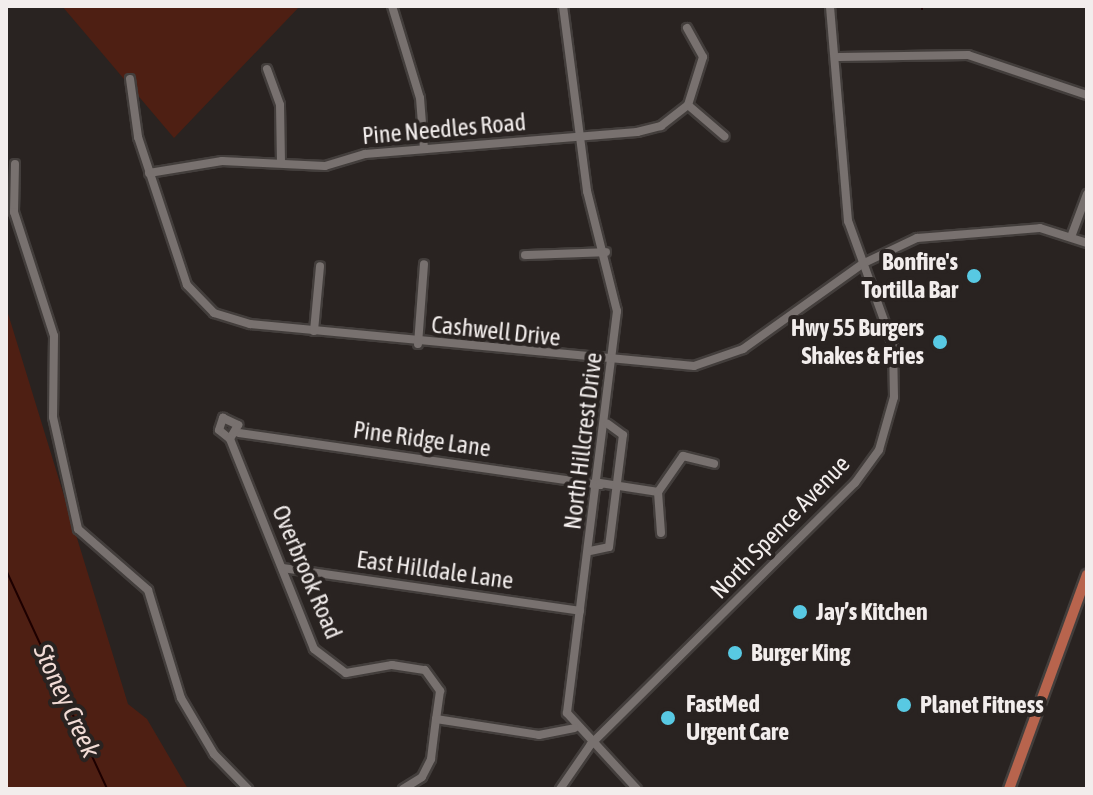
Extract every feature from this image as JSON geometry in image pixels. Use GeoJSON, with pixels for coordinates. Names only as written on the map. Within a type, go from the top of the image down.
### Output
{"type":"FeatureCollection","features":[{"type":"Feature","properties":{"kind":"main road"},"geometry":{"type":"LineString","coordinates":[[1009,789],[1086,580]]}},
{"type":"Feature","properties":{"kind":"street"},"geometry":{"type":"LineString","coordinates":[[392,6],[420,98],[424,149]]}},
{"type":"Feature","properties":{"kind":"street","name":"North Hillcrest Drive"},"geometry":{"type":"LineString","coordinates":[[563,6],[580,138],[617,311],[608,424],[567,713],[574,728]]}},
{"type":"Feature","properties":{"kind":"street","name":"North Spence Avenue"},"geometry":{"type":"LineString","coordinates":[[560,789],[591,744],[855,483],[879,450],[896,378],[887,318],[862,264],[848,221],[839,57],[830,6]]}},
{"type":"Feature","properties":{"kind":"street"},"geometry":{"type":"LineString","coordinates":[[687,28],[703,57],[688,105],[724,136]]}},
{"type":"Feature","properties":{"kind":"street"},"geometry":{"type":"LineString","coordinates":[[839,57],[968,55],[1087,95]]}},
{"type":"Feature","properties":{"kind":"street"},"geometry":{"type":"LineString","coordinates":[[267,69],[280,105],[281,162]]}},
{"type":"Feature","properties":{"kind":"street","name":"Cashwell Drive"},"geometry":{"type":"LineString","coordinates":[[130,79],[149,173],[187,285],[200,302],[232,320],[418,344],[614,363],[720,360],[862,264],[917,238],[961,231],[1040,228],[1087,243]]}},
{"type":"Feature","properties":{"kind":"street","name":"Pine Needles Road"},"geometry":{"type":"LineString","coordinates":[[149,173],[222,161],[325,166],[424,149],[580,138],[661,126],[688,105]]}},
{"type":"Feature","properties":{"kind":"street"},"geometry":{"type":"LineString","coordinates":[[15,164],[14,212],[54,336],[53,417],[78,529],[148,590],[181,698],[214,754],[248,789]]}},
{"type":"Feature","properties":{"kind":"street"},"geometry":{"type":"LineString","coordinates":[[1071,237],[1087,194]]}},
{"type":"Feature","properties":{"kind":"street"},"geometry":{"type":"LineString","coordinates":[[525,255],[606,252]]}},
{"type":"Feature","properties":{"kind":"street"},"geometry":{"type":"LineString","coordinates":[[418,344],[424,264]]}},
{"type":"Feature","properties":{"kind":"street"},"geometry":{"type":"LineString","coordinates":[[314,331],[320,266]]}},
{"type":"Feature","properties":{"kind":"street"},"geometry":{"type":"LineString","coordinates":[[223,418],[239,433],[230,439],[219,430],[223,418]]}},
{"type":"Feature","properties":{"kind":"street"},"geometry":{"type":"LineString","coordinates":[[590,551],[609,547],[623,431],[608,424]]}},
{"type":"Feature","properties":{"kind":"street","name":"Pine Ridge Lane"},"geometry":{"type":"LineString","coordinates":[[239,433],[658,492]]}},
{"type":"Feature","properties":{"kind":"street","name":"Overbrook Road"},"geometry":{"type":"LineString","coordinates":[[230,439],[314,649],[329,666],[346,673],[392,665],[425,670],[440,691],[431,759],[422,777],[403,789]]}},
{"type":"Feature","properties":{"kind":"street"},"geometry":{"type":"LineString","coordinates":[[661,533],[658,492],[683,456],[714,464]]}},
{"type":"Feature","properties":{"kind":"street","name":"East Hilldale Lane"},"geometry":{"type":"LineString","coordinates":[[283,568],[580,611]]}},
{"type":"Feature","properties":{"kind":"street"},"geometry":{"type":"LineString","coordinates":[[436,719],[539,735],[574,728],[637,789]]}},
{"type":"Feature","properties":{"kind":"shaded area"},"geometry":{"type":"Polygon","coordinates":[[[62,6],[300,6],[174,138],[62,6]]]}},
{"type":"Feature","properties":{"kind":"shaded area"},"geometry":{"type":"Polygon","coordinates":[[[6,307],[128,704],[147,719],[188,789],[6,789],[6,307]]]}},
{"type":"Feature","properties":{"kind":"waterway","name":"Stoney Creek"},"geometry":{"type":"LineString","coordinates":[[6,570],[107,789]]}},
{"type":"Feature","properties":{"kind":"place","name":"Bonfire's Tortilla Bar"},"geometry":{"type":"Point","coordinates":[974,276]}},
{"type":"Feature","properties":{"kind":"place","name":"Hwy 55 Burgers Shakes & Fries"},"geometry":{"type":"Point","coordinates":[940,342]}},
{"type":"Feature","properties":{"kind":"place","name":"Jay’s Kitchen"},"geometry":{"type":"Point","coordinates":[800,612]}},
{"type":"Feature","properties":{"kind":"place","name":"Burger King"},"geometry":{"type":"Point","coordinates":[735,653]}},
{"type":"Feature","properties":{"kind":"place","name":"Planet Fitness"},"geometry":{"type":"Point","coordinates":[904,705]}},
{"type":"Feature","properties":{"kind":"place","name":"FastMed Urgent Care"},"geometry":{"type":"Point","coordinates":[668,718]}}]}
